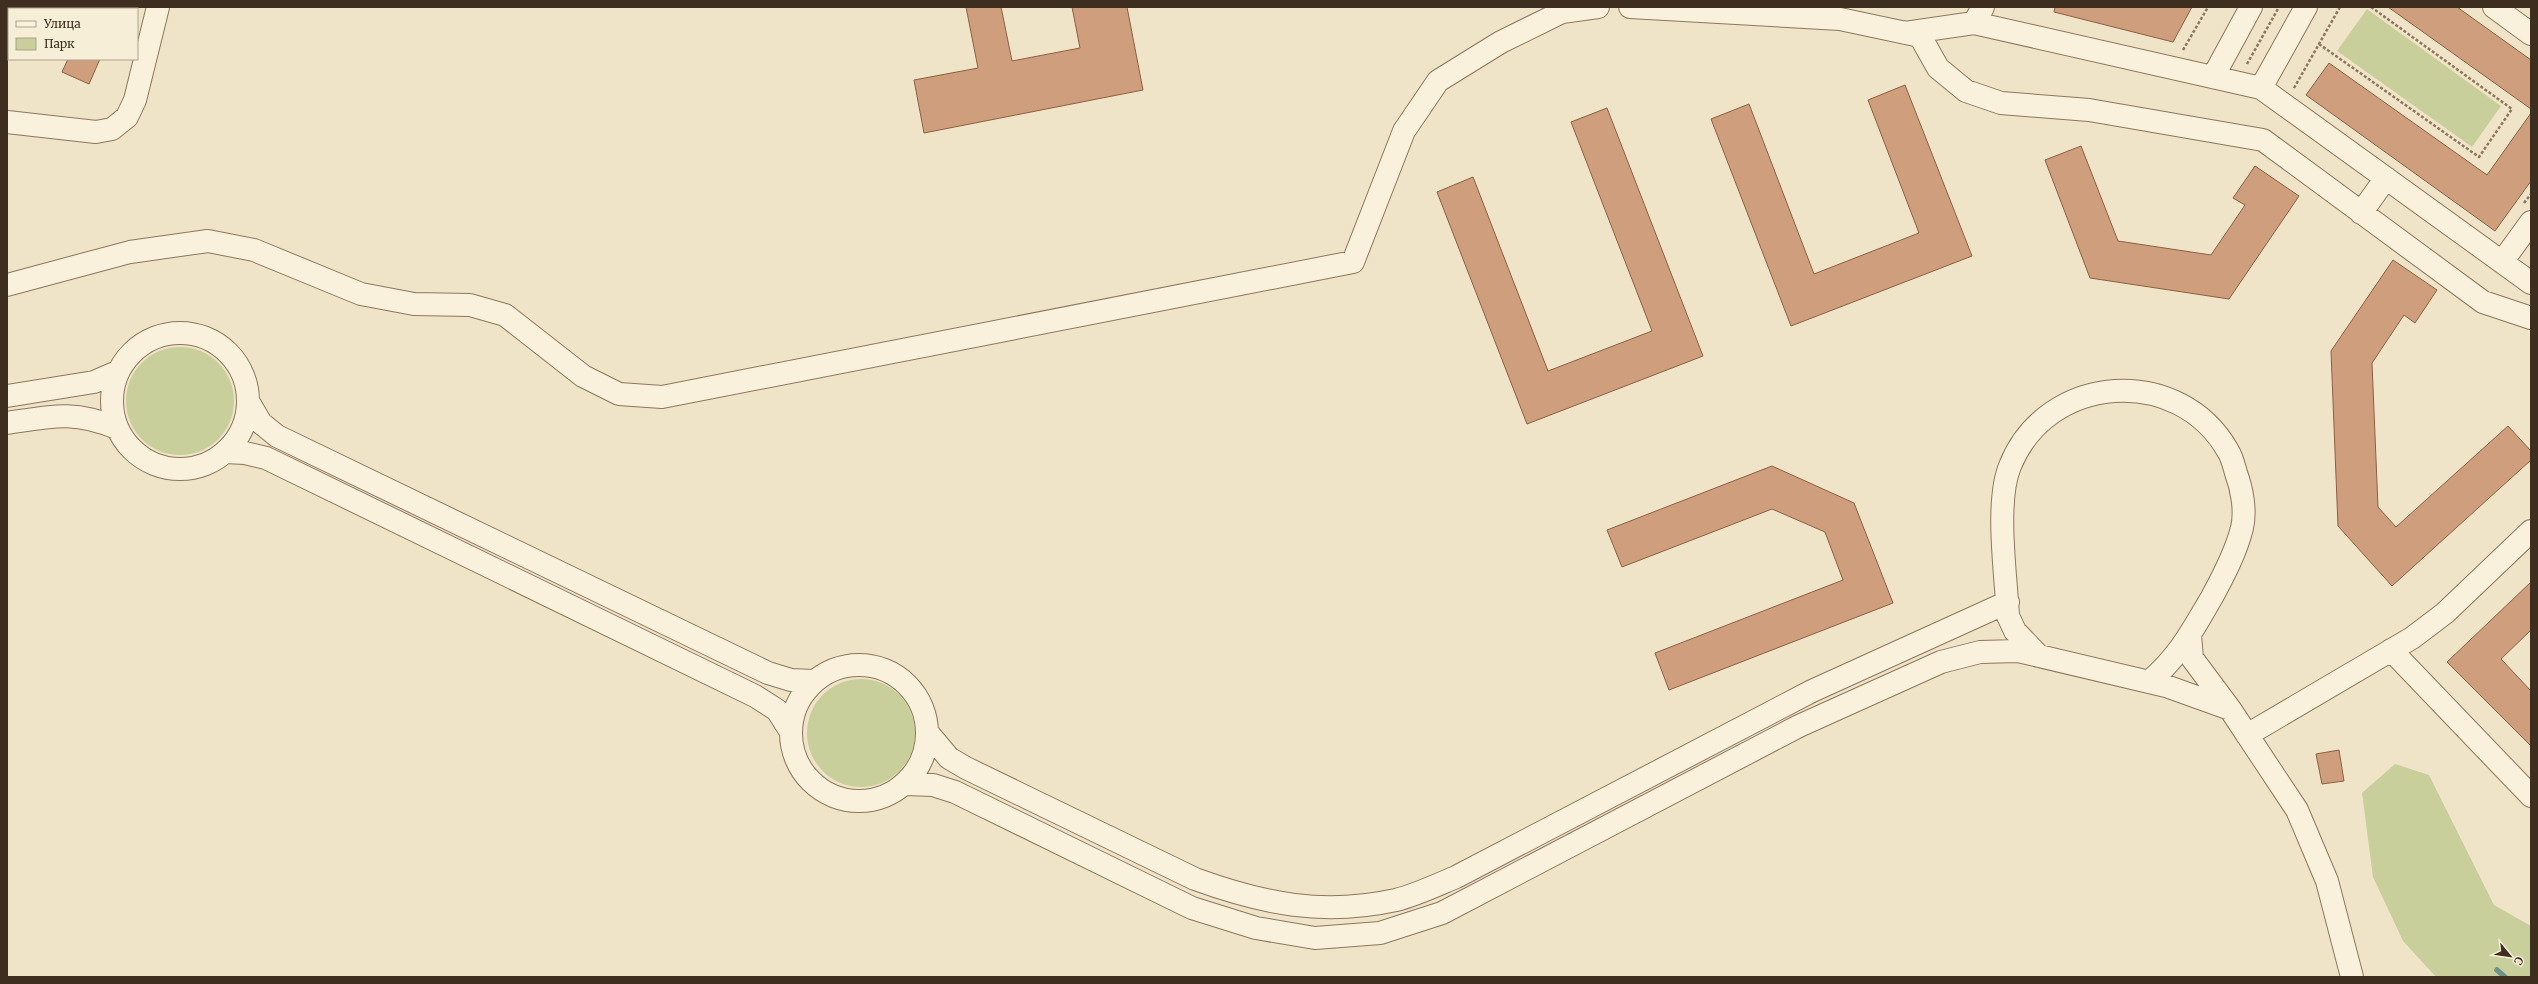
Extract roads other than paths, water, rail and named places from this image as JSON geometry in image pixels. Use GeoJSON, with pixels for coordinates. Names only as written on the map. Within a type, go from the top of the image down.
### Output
{"type":"FeatureCollection","features":[{"type":"Feature","properties":{"kind":"street"},"geometry":{"type":"LineString","coordinates":[[7,122],[96,132],[112,129],[127,117],[135,100],[158,7]]}},
{"type":"Feature","properties":{"kind":"street"},"geometry":{"type":"LineString","coordinates":[[7,285],[130,252],[208,241],[254,250],[361,294],[414,304],[470,305],[505,315],[583,376],[619,394],[662,397],[1353,262],[1404,131],[1438,81],[1501,42],[1562,12],[1598,7]]}},
{"type":"Feature","properties":{"kind":"street"},"geometry":{"type":"LineString","coordinates":[[1630,7],[1840,19],[1920,36],[1938,68],[1966,91],[2001,103],[2089,110],[2262,140],[2483,302],[2531,318]]}},
{"type":"Feature","properties":{"kind":"street"},"geometry":{"type":"LineString","coordinates":[[2213,77],[2251,7]]}},
{"type":"Feature","properties":{"kind":"street"},"geometry":{"type":"LineString","coordinates":[[2260,88],[2306,7]]}},
{"type":"Feature","properties":{"kind":"street"},"geometry":{"type":"LineString","coordinates":[[2494,7],[2531,34]]}},
{"type":"Feature","properties":{"kind":"street"},"geometry":{"type":"LineString","coordinates":[[1905,33],[1978,15],[2238,84],[2260,88],[2531,283]]}},
{"type":"Feature","properties":{"kind":"street"},"geometry":{"type":"LineString","coordinates":[[2362,212],[2386,178]]}},
{"type":"Feature","properties":{"kind":"street"},"geometry":{"type":"LineString","coordinates":[[2502,262],[2527,213]]}},
{"type":"Feature","properties":{"kind":"street"},"geometry":{"type":"LineString","coordinates":[[248,402],[242,429],[225,452],[200,466],[172,469],[145,460],[124,441],[117,428],[111,400],[117,372],[125,360],[146,341],[159,335],[188,333],[215,342],[236,361],[243,374],[248,402],[261,423],[277,436],[768,673],[791,680],[814,681]]}},
{"type":"Feature","properties":{"kind":"street"},"geometry":{"type":"LineString","coordinates":[[7,396],[94,382],[117,372]]}},
{"type":"Feature","properties":{"kind":"street"},"geometry":{"type":"LineString","coordinates":[[2039,656],[2015,631],[2008,616],[2002,499],[2010,466],[2030,432],[2058,407],[2096,392],[2136,390],[2173,401],[2203,419],[2229,451],[2242,489],[2242,526],[2228,569],[2190,635],[2171,663],[2149,682]]}},
{"type":"Feature","properties":{"kind":"street"},"geometry":{"type":"LineString","coordinates":[[7,423],[74,415],[94,419],[117,428]]}},
{"type":"Feature","properties":{"kind":"street"},"geometry":{"type":"LineString","coordinates":[[225,452],[245,453],[266,458],[755,696],[777,710],[791,732]]}},
{"type":"Feature","properties":{"kind":"street"},"geometry":{"type":"LineString","coordinates":[[2247,735],[2391,650],[2445,613],[2531,531]]}},
{"type":"Feature","properties":{"kind":"street"},"geometry":{"type":"LineString","coordinates":[[928,733],[949,758],[966,768],[1195,879],[1234,893],[1282,905],[1341,907],[1397,900],[1456,877],[1812,691],[2008,602]]}},
{"type":"Feature","properties":{"kind":"street"},"geometry":{"type":"LineString","coordinates":[[2190,635],[2192,658],[2230,710],[2297,810],[2327,881],[2352,977]]}},
{"type":"Feature","properties":{"kind":"street"},"geometry":{"type":"LineString","coordinates":[[2391,650],[2531,796]]}},
{"type":"Feature","properties":{"kind":"street"},"geometry":{"type":"LineString","coordinates":[[905,784],[933,785],[955,792],[1192,908],[1256,928],[1315,938],[1380,933],[1442,913],[1800,726],[1940,662],[1980,652],[2018,651],[2190,693],[2230,710]]}},
{"type":"Feature","properties":{"kind":"street"},"geometry":{"type":"LineString","coordinates":[[853,664],[867,664],[888,671],[906,682],[915,693],[927,719],[928,733],[922,761],[905,784],[880,798],[866,801],[845,799],[824,792],[804,772],[796,760],[791,732],[797,704],[814,681],[839,667],[853,664]]}},
{"type":"Feature","properties":{"kind":"waterway"},"geometry":{"type":"LineString","coordinates":[[2497,970],[2505,977]]}}]}
